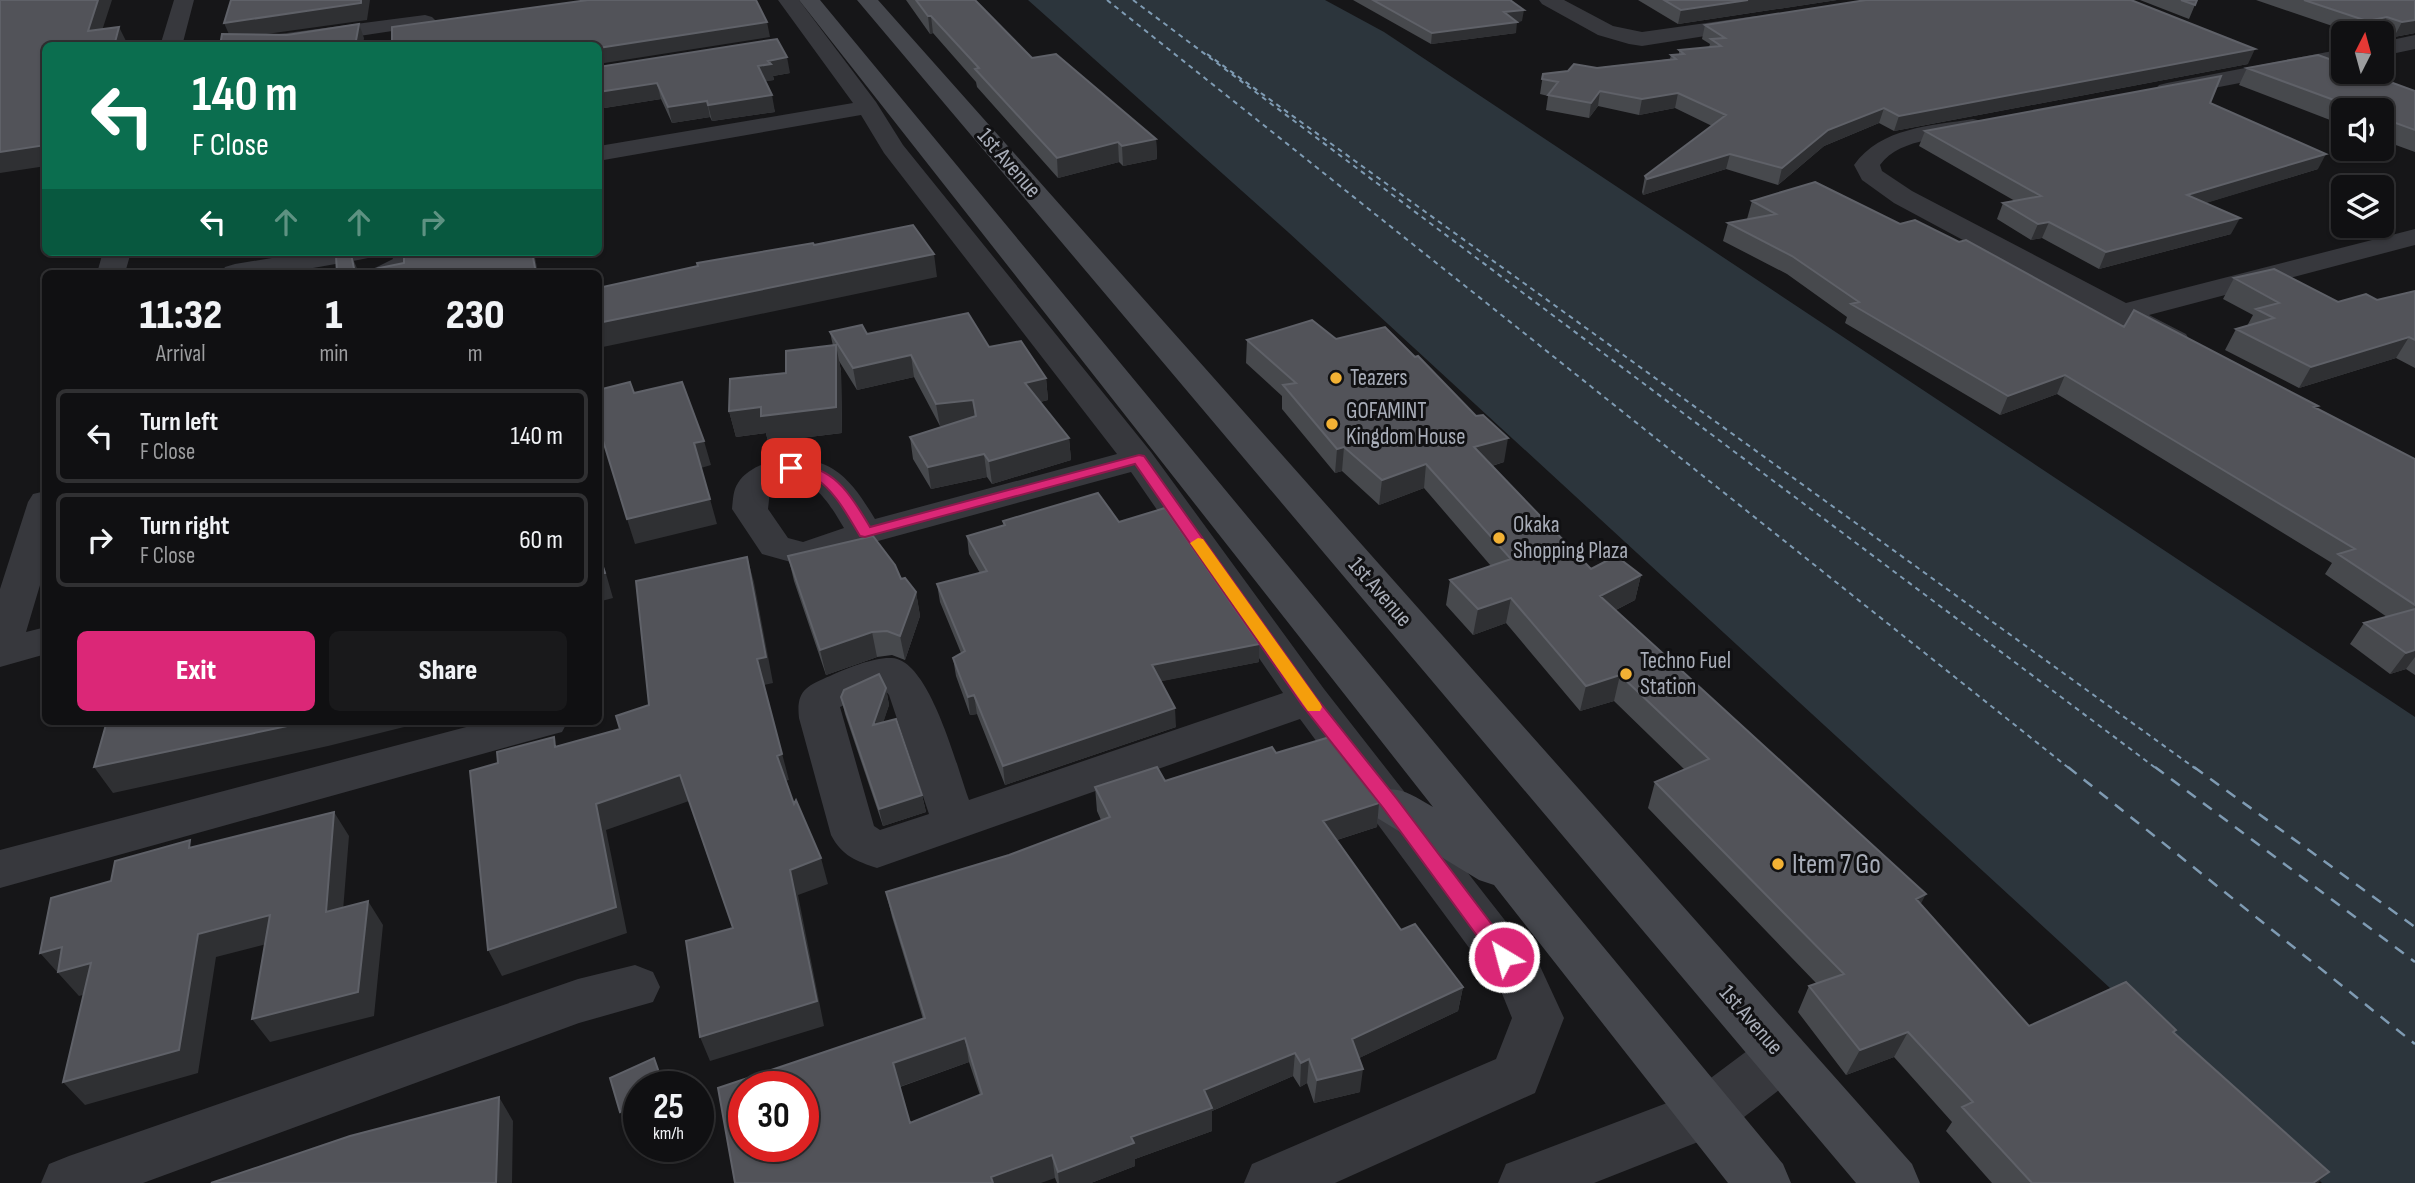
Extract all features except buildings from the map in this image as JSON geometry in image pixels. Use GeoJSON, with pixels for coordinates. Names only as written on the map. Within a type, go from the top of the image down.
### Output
{"type":"FeatureCollection","features":[{"type":"Feature","properties":{"kind":"main road"},"geometry":{"type":"LineString","coordinates":[[809,0],[1763,1183]]}},
{"type":"Feature","properties":{"kind":"main road","name":"1st Avenue"},"geometry":{"type":"LineString","coordinates":[[867,0],[1892,1183]]}},
{"type":"Feature","properties":{"kind":"main road"},"geometry":{"type":"LineString","coordinates":[[1390,804],[1520,882]]}},
{"type":"Feature","properties":{"kind":"street"},"geometry":{"type":"LineString","coordinates":[[172,42],[184,0]]}},
{"type":"Feature","properties":{"kind":"street"},"geometry":{"type":"LineString","coordinates":[[788,0],[804,41],[868,107],[893,148],[1139,459],[1308,700],[1521,979],[1538,1018],[1516,1076],[1272,1183]]}},
{"type":"Feature","properties":{"kind":"street"},"geometry":{"type":"LineString","coordinates":[[1549,0],[1612,36],[1627,39],[1776,19]]}},
{"type":"Feature","properties":{"kind":"street"},"geometry":{"type":"LineString","coordinates":[[270,42],[425,21]]}},
{"type":"Feature","properties":{"kind":"street"},"geometry":{"type":"LineString","coordinates":[[2394,46],[2415,42]]}},
{"type":"Feature","properties":{"kind":"street"},"geometry":{"type":"LineString","coordinates":[[2244,52],[2283,68]]}},
{"type":"Feature","properties":{"kind":"street"},"geometry":{"type":"LineString","coordinates":[[2145,94],[2331,58]]}},
{"type":"Feature","properties":{"kind":"street"},"geometry":{"type":"LineString","coordinates":[[602,153],[868,107]]}},
{"type":"Feature","properties":{"kind":"street"},"geometry":{"type":"LineString","coordinates":[[1994,122],[1898,141],[1870,157],[1867,165],[1871,175],[1903,197],[2195,351]]}},
{"type":"Feature","properties":{"kind":"street"},"geometry":{"type":"LineString","coordinates":[[2122,313],[2412,239]]}},
{"type":"Feature","properties":{"kind":"street"},"geometry":{"type":"LineString","coordinates":[[253,270],[335,256]]}},
{"type":"Feature","properties":{"kind":"street"},"geometry":{"type":"LineString","coordinates":[[393,270],[408,263],[405,256]]}},
{"type":"Feature","properties":{"kind":"street"},"geometry":{"type":"LineString","coordinates":[[865,533],[1139,459]]}},
{"type":"Feature","properties":{"kind":"street"},"geometry":{"type":"LineString","coordinates":[[0,652],[42,515]]}},
{"type":"Feature","properties":{"kind":"street"},"geometry":{"type":"LineString","coordinates":[[0,652],[42,641]]}},
{"type":"Feature","properties":{"kind":"street"},"geometry":{"type":"LineString","coordinates":[[955,824],[1308,700]]}},
{"type":"Feature","properties":{"kind":"street"},"geometry":{"type":"LineString","coordinates":[[0,869],[501,727]]}},
{"type":"Feature","properties":{"kind":"street"},"geometry":{"type":"LineString","coordinates":[[69,1183],[578,1001],[635,987]]}},
{"type":"Feature","properties":{"kind":"street"},"geometry":{"type":"LineString","coordinates":[[1526,1183],[1707,1114],[1782,1056]]}},
{"type":"Feature","properties":{"kind":"shaded area"},"geometry":{"type":"Polygon","coordinates":[[[1028,0],[1325,0],[1384,32],[2415,717],[2415,1183],[2322,1183],[1288,232],[1028,0]]]}},
{"type":"Feature","properties":{"kind":"ferry route"},"geometry":{"type":"LineString","coordinates":[[1107,0],[2070,769]]}},
{"type":"Feature","properties":{"kind":"ferry route"},"geometry":{"type":"LineString","coordinates":[[1133,0],[2157,769]]}},
{"type":"Feature","properties":{"kind":"ferry route"},"geometry":{"type":"LineString","coordinates":[[1207,54],[2196,769]]}},
{"type":"Feature","properties":{"kind":"ferry route"},"geometry":{"type":"LineString","coordinates":[[2068,767],[2415,1044]]}},
{"type":"Feature","properties":{"kind":"ferry route"},"geometry":{"type":"LineString","coordinates":[[2155,767],[2415,962]]}},
{"type":"Feature","properties":{"kind":"ferry route"},"geometry":{"type":"LineString","coordinates":[[2194,767],[2415,927]]}},
{"type":"Feature","properties":{"kind":"slow traffic"},"geometry":{"type":"LineString","coordinates":[[1198,543],[1314,707]]}},
{"type":"Feature","properties":{"kind":"place","name":"Teazers"},"geometry":{"type":"Point","coordinates":[1336,378]}},
{"type":"Feature","properties":{"kind":"place","name":"GOFAMINT Kingdom House"},"geometry":{"type":"Point","coordinates":[1332,424]}},
{"type":"Feature","properties":{"kind":"place","name":"Okaka Shopping Plaza"},"geometry":{"type":"Point","coordinates":[1499,538]}},
{"type":"Feature","properties":{"kind":"place","name":"Techno Fuel Station"},"geometry":{"type":"Point","coordinates":[1626,674]}},
{"type":"Feature","properties":{"kind":"place","name":"Item 7 Go"},"geometry":{"type":"Point","coordinates":[1778,864]}},
{"type":"Feature","properties":{"kind":"route"},"geometry":{"type":"LineString","coordinates":[[791,468],[818,472],[846,499],[865,533],[1139,459],[1308,700],[1390,804],[1504,957]]}}]}
